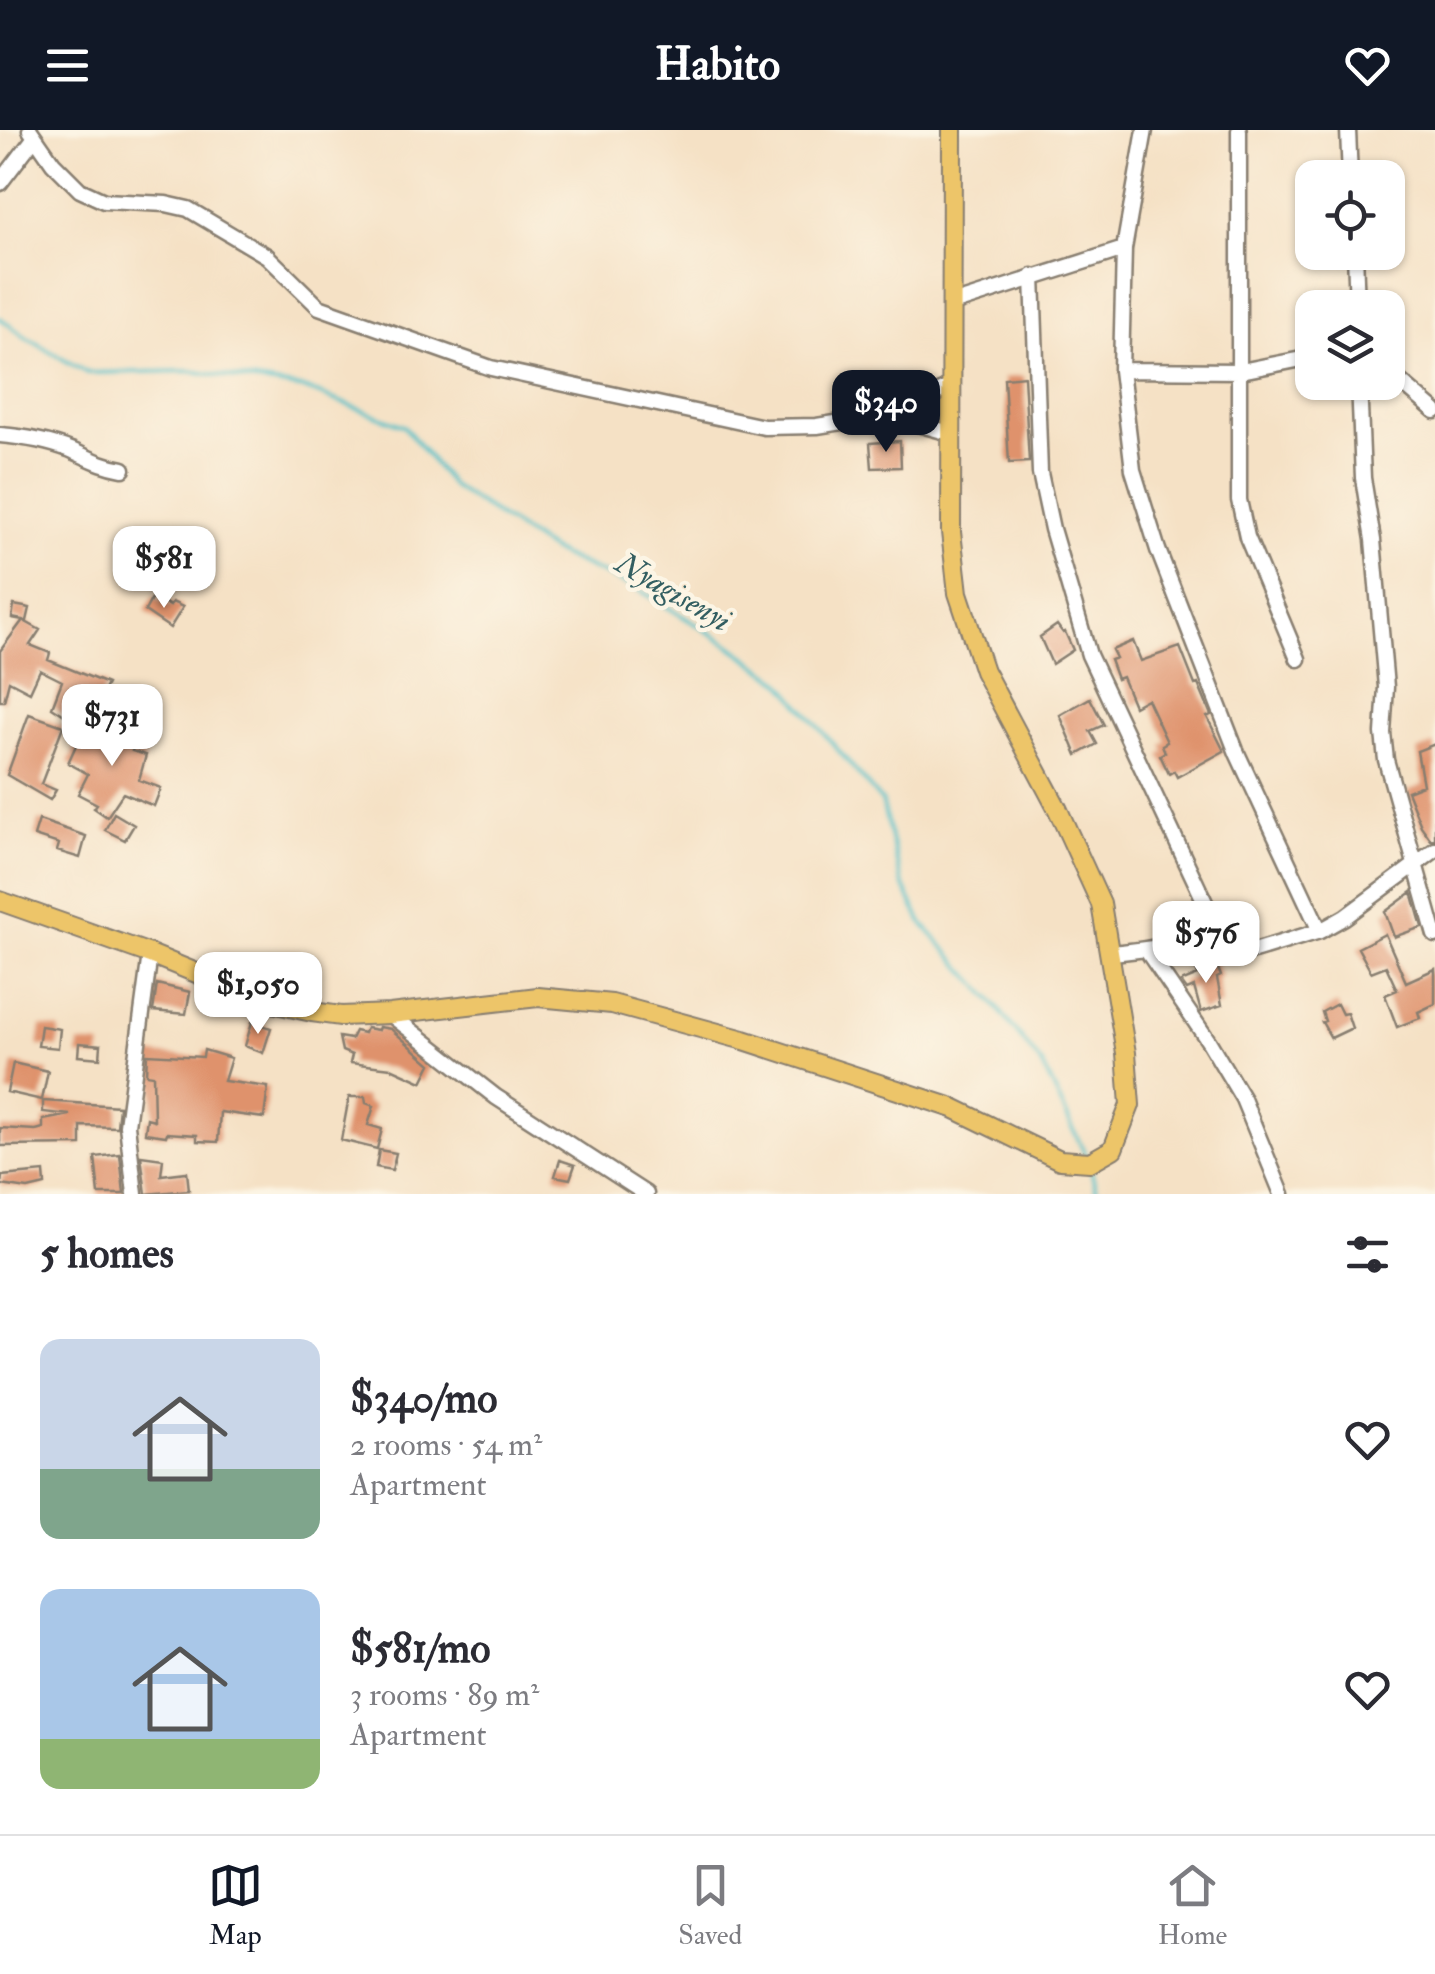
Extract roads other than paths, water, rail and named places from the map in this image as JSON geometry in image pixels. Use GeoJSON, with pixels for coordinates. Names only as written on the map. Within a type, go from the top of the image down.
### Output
{"type":"FeatureCollection","features":[{"type":"Feature","properties":{"kind":"main road"},"geometry":{"type":"LineString","coordinates":[[0,901],[150,954],[267,1002],[341,1016],[538,996],[612,1004],[744,1040],[953,1108],[1060,1160],[1090,1162],[1114,1150],[1130,1105],[1101,904],[1058,810],[984,671],[958,593],[951,532],[952,130]]}},
{"type":"Feature","properties":{"kind":"street"},"geometry":{"type":"LineString","coordinates":[[1145,130],[1124,249],[1121,370],[1133,470],[1158,550],[1237,753],[1320,931]]}},
{"type":"Feature","properties":{"kind":"street"},"geometry":{"type":"LineString","coordinates":[[1239,130],[1240,500],[1247,538],[1298,659]]}},
{"type":"Feature","properties":{"kind":"street"},"geometry":{"type":"LineString","coordinates":[[1348,130],[1349,160]]}},
{"type":"Feature","properties":{"kind":"street"},"geometry":{"type":"LineString","coordinates":[[0,182],[32,133],[53,163],[80,190],[104,201],[188,209],[268,256],[319,306],[491,368],[764,427],[817,426],[885,415],[952,386]]}},
{"type":"Feature","properties":{"kind":"street"},"geometry":{"type":"LineString","coordinates":[[952,304],[1124,249]]}},
{"type":"Feature","properties":{"kind":"street"},"geometry":{"type":"LineString","coordinates":[[1033,276],[1040,473],[1052,529],[1088,655],[1210,913],[1210,922],[1203,930],[1147,951],[1110,953]]}},
{"type":"Feature","properties":{"kind":"street"},"geometry":{"type":"LineString","coordinates":[[1121,370],[1241,370],[1295,360]]}},
{"type":"Feature","properties":{"kind":"street"},"geometry":{"type":"LineString","coordinates":[[1405,385],[1435,410]]}},
{"type":"Feature","properties":{"kind":"street"},"geometry":{"type":"LineString","coordinates":[[1360,400],[1363,478],[1373,540],[1386,688],[1386,760],[1435,935]]}},
{"type":"Feature","properties":{"kind":"street"},"geometry":{"type":"LineString","coordinates":[[885,415],[950,434]]}},
{"type":"Feature","properties":{"kind":"street"},"geometry":{"type":"LineString","coordinates":[[0,435],[36,439],[102,466],[123,469]]}},
{"type":"Feature","properties":{"kind":"street"},"geometry":{"type":"LineString","coordinates":[[1203,930],[1226,947],[1240,951],[1254,951],[1320,931],[1435,850]]}},
{"type":"Feature","properties":{"kind":"street"},"geometry":{"type":"LineString","coordinates":[[1147,951],[1243,1100],[1282,1194]]}},
{"type":"Feature","properties":{"kind":"street"},"geometry":{"type":"LineString","coordinates":[[135,1194],[127,1125],[150,954]]}},
{"type":"Feature","properties":{"kind":"street"},"geometry":{"type":"LineString","coordinates":[[390,1014],[496,1097],[646,1194]]}},
{"type":"Feature","properties":{"kind":"waterway","name":"Nyagisenyi"},"geometry":{"type":"LineString","coordinates":[[0,318],[87,373],[191,371],[306,389],[404,426],[452,486],[554,552],[638,589],[780,681],[882,802],[902,883],[922,923],[989,997],[1043,1066],[1086,1156]]}},
{"type":"Feature","properties":{"kind":"waterway","name":"Nyagisenyi"},"geometry":{"type":"LineString","coordinates":[[1091,1170],[1097,1194]]}}]}
